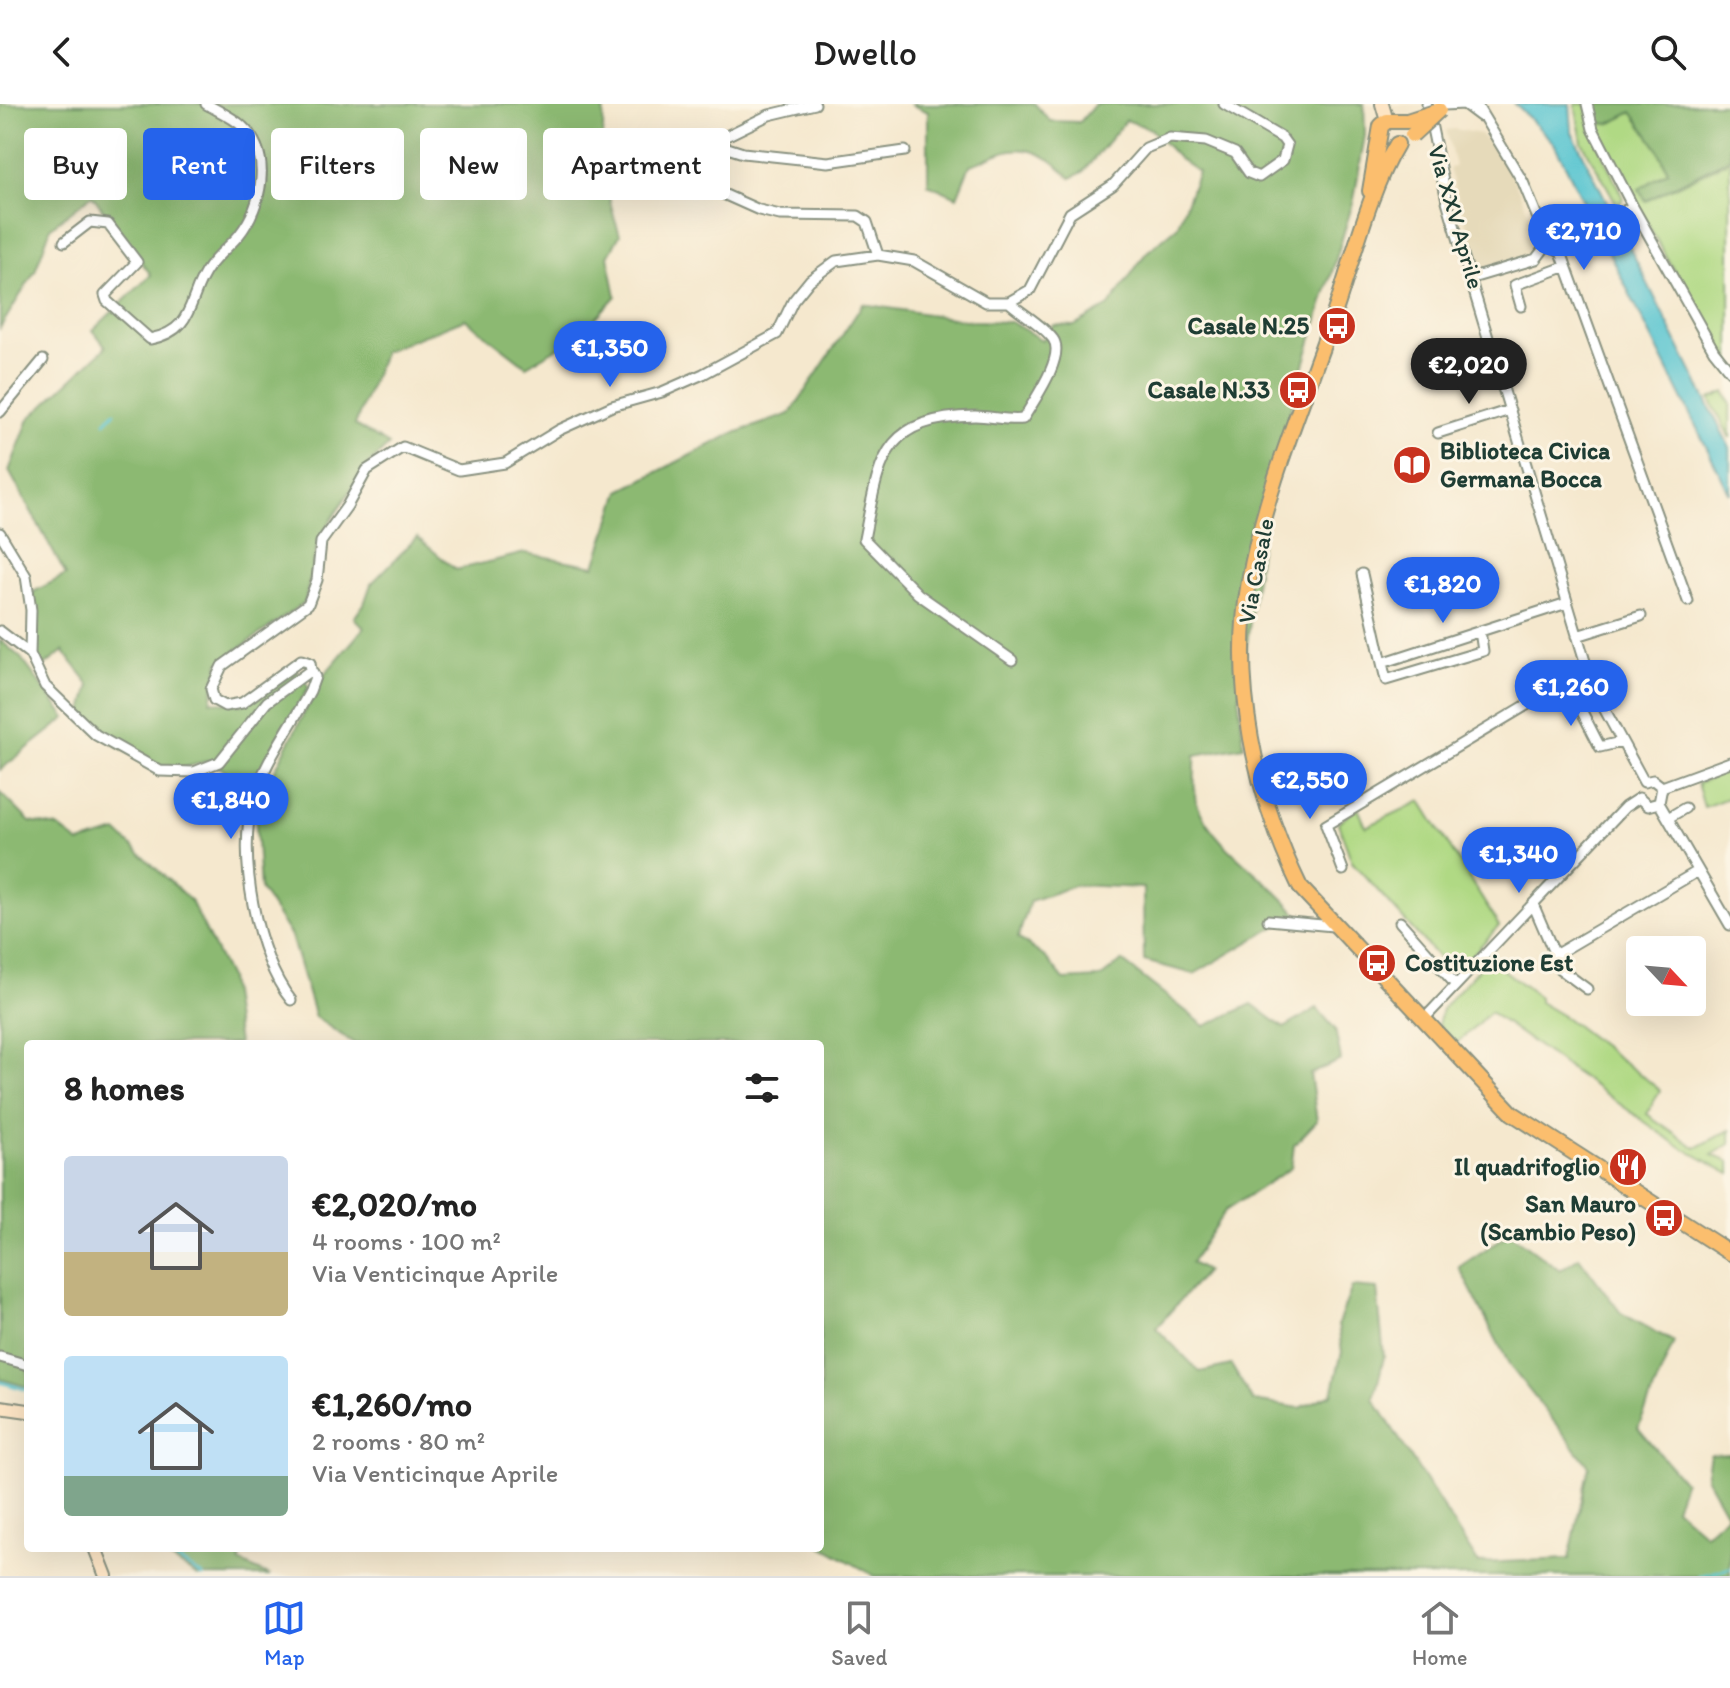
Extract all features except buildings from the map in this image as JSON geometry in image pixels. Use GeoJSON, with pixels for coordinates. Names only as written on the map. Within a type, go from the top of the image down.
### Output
{"type":"FeatureCollection","features":[{"type":"Feature","properties":{"kind":"main road"},"geometry":{"type":"LineString","coordinates":[[1368,211],[1380,138],[1389,145],[1400,130],[1438,106]]}},
{"type":"Feature","properties":{"kind":"main road"},"geometry":{"type":"LineString","coordinates":[[1368,211],[1400,130]]}},
{"type":"Feature","properties":{"kind":"main road","name":"Via Casale"},"geometry":{"type":"LineString","coordinates":[[1368,211],[1258,540],[1249,583],[1243,645],[1245,701],[1253,745],[1284,854],[1300,887],[1333,926],[1512,1113],[1730,1253]]}},
{"type":"Feature","properties":{"kind":"street"},"geometry":{"type":"LineString","coordinates":[[64,242],[90,222],[108,224],[137,262],[105,295],[107,301],[150,339],[174,330],[192,306],[207,268],[248,219],[260,188],[261,160],[250,136],[242,125],[206,104]]}},
{"type":"Feature","properties":{"kind":"street"},"geometry":{"type":"LineString","coordinates":[[730,134],[769,115],[815,104]]}},
{"type":"Feature","properties":{"kind":"street"},"geometry":{"type":"LineString","coordinates":[[291,1000],[275,980],[263,941],[247,841],[254,796],[315,677],[310,663],[301,660],[242,703],[225,706],[214,700],[211,689],[222,666],[308,604],[317,580],[321,542],[347,506],[367,470],[388,453],[403,447],[459,470],[505,463],[559,430],[612,406],[662,392],[703,374],[777,334],[793,301],[810,280],[836,261],[878,255],[914,261],[986,302],[1009,302],[1030,290],[1070,213],[1113,185],[1146,148],[1170,138],[1206,141],[1235,153],[1249,173],[1259,177],[1283,160],[1287,145],[1282,138],[1224,104]]}},
{"type":"Feature","properties":{"kind":"street"},"geometry":{"type":"LineString","coordinates":[[1382,104],[1400,130]]}},
{"type":"Feature","properties":{"kind":"street"},"geometry":{"type":"LineString","coordinates":[[1438,106],[1464,104],[1484,119]]}},
{"type":"Feature","properties":{"kind":"street"},"geometry":{"type":"LineString","coordinates":[[1476,104],[1523,182],[1548,243],[1561,252],[1688,601]]}},
{"type":"Feature","properties":{"kind":"street"},"geometry":{"type":"LineString","coordinates":[[1587,104],[1593,129],[1633,207],[1727,368],[1730,381]]}},
{"type":"Feature","properties":{"kind":"street","name":"Via XXV Aprile"},"geometry":{"type":"LineString","coordinates":[[1438,106],[1447,201],[1587,669],[1593,688],[1644,782]]}},
{"type":"Feature","properties":{"kind":"street"},"geometry":{"type":"LineString","coordinates":[[730,149],[743,153],[828,162],[905,151]]}},
{"type":"Feature","properties":{"kind":"street"},"geometry":{"type":"LineString","coordinates":[[730,196],[780,215],[858,216],[867,222],[878,255]]}},
{"type":"Feature","properties":{"kind":"street"},"geometry":{"type":"LineString","coordinates":[[1472,278],[1536,259],[1548,243],[1590,228],[1633,207]]}},
{"type":"Feature","properties":{"kind":"street"},"geometry":{"type":"LineString","coordinates":[[1521,306],[1515,285],[1564,267]]}},
{"type":"Feature","properties":{"kind":"street"},"geometry":{"type":"LineString","coordinates":[[1009,302],[1053,338],[1057,347],[1056,358],[1023,419],[975,416],[932,420],[903,434],[888,446],[881,461],[864,539],[918,594],[1012,660]]}},
{"type":"Feature","properties":{"kind":"street"},"geometry":{"type":"LineString","coordinates":[[0,412],[43,360]]}},
{"type":"Feature","properties":{"kind":"street"},"geometry":{"type":"LineString","coordinates":[[1438,433],[1510,410]]}},
{"type":"Feature","properties":{"kind":"street"},"geometry":{"type":"LineString","coordinates":[[0,533],[26,576],[31,610],[30,654],[45,686],[96,735],[160,771],[194,772],[219,762],[267,702],[311,670]]}},
{"type":"Feature","properties":{"kind":"street"},"geometry":{"type":"LineString","coordinates":[[1362,574],[1386,680],[1483,651],[1480,631]]}},
{"type":"Feature","properties":{"kind":"street"},"geometry":{"type":"LineString","coordinates":[[1382,663],[1567,603]]}},
{"type":"Feature","properties":{"kind":"street"},"geometry":{"type":"LineString","coordinates":[[1577,636],[1641,616]]}},
{"type":"Feature","properties":{"kind":"street"},"geometry":{"type":"LineString","coordinates":[[0,631],[30,654]]}},
{"type":"Feature","properties":{"kind":"street"},"geometry":{"type":"LineString","coordinates":[[1431,647],[1436,665]]}},
{"type":"Feature","properties":{"kind":"street"},"geometry":{"type":"LineString","coordinates":[[1343,870],[1326,825],[1587,669]]}},
{"type":"Feature","properties":{"kind":"street"},"geometry":{"type":"LineString","coordinates":[[1593,688],[1574,696],[1600,747],[1621,742]]}},
{"type":"Feature","properties":{"kind":"street"},"geometry":{"type":"LineString","coordinates":[[1662,787],[1730,762]]}},
{"type":"Feature","properties":{"kind":"street"},"geometry":{"type":"LineString","coordinates":[[1659,803],[1648,806],[1639,798],[1639,787],[1653,780],[1662,787]]}},
{"type":"Feature","properties":{"kind":"street"},"geometry":{"type":"LineString","coordinates":[[1662,787],[1659,803],[1730,925]]}},
{"type":"Feature","properties":{"kind":"street"},"geometry":{"type":"LineString","coordinates":[[1423,1020],[1625,807],[1639,798]]}},
{"type":"Feature","properties":{"kind":"street"},"geometry":{"type":"LineString","coordinates":[[1668,818],[1685,808]]}},
{"type":"Feature","properties":{"kind":"street"},"geometry":{"type":"LineString","coordinates":[[1555,955],[1698,871]]}},
{"type":"Feature","properties":{"kind":"street"},"geometry":{"type":"LineString","coordinates":[[1533,904],[1560,969],[1572,982],[1587,989]]}},
{"type":"Feature","properties":{"kind":"street"},"geometry":{"type":"LineString","coordinates":[[1268,920],[1333,926]]}},
{"type":"Feature","properties":{"kind":"street"},"geometry":{"type":"LineString","coordinates":[[1400,922],[1456,985]]}},
{"type":"Feature","properties":{"kind":"street"},"geometry":{"type":"LineString","coordinates":[[0,1357],[24,1365]]}},
{"type":"Feature","properties":{"kind":"street"},"geometry":{"type":"LineString","coordinates":[[0,1407],[24,1410]]}},
{"type":"Feature","properties":{"kind":"street"},"geometry":{"type":"LineString","coordinates":[[97,1552],[106,1576]]}},
{"type":"Feature","properties":{"kind":"shaded area"},"geometry":{"type":"Polygon","coordinates":[[[1446,130],[1480,134],[1505,160],[1531,218],[1526,231],[1533,253],[1488,267],[1479,263],[1449,169],[1455,166],[1446,130]]]}},
{"type":"Feature","properties":{"kind":"green space"},"geometry":{"type":"Polygon","coordinates":[[[0,104],[604,104],[603,128],[543,128],[543,200],[610,200],[620,235],[608,256],[616,296],[579,336],[526,366],[465,319],[384,351],[355,425],[389,445],[365,468],[318,541],[305,602],[219,663],[211,701],[242,705],[297,671],[309,687],[250,788],[209,760],[172,769],[149,763],[118,746],[82,715],[90,685],[63,651],[41,669],[33,654],[33,592],[66,575],[9,471],[29,419],[106,347],[93,330],[151,275],[96,200],[127,200],[127,128],[24,128],[24,200],[86,200],[51,227],[35,271],[0,328],[0,104]]]}},
{"type":"Feature","properties":{"kind":"green space"},"geometry":{"type":"Polygon","coordinates":[[[910,104],[1035,104],[1050,121],[1080,122],[1095,104],[1364,104],[1365,135],[1354,199],[1269,481],[1239,702],[1244,746],[1195,755],[1196,799],[1205,820],[1229,849],[1297,914],[1194,974],[1144,961],[1143,888],[1076,885],[1030,901],[1018,938],[1046,958],[1064,980],[1100,978],[1122,961],[1205,1026],[1252,1004],[1284,1028],[1317,1008],[1335,1029],[1341,1060],[1310,1074],[1317,1121],[1294,1145],[1291,1168],[1225,1211],[1191,1263],[1206,1271],[1156,1328],[1200,1372],[1231,1365],[1253,1401],[1300,1408],[1332,1394],[1342,1352],[1338,1324],[1352,1287],[1377,1289],[1384,1357],[1374,1399],[1478,1563],[1569,1559],[1589,1466],[1510,1366],[1459,1267],[1510,1233],[1560,1270],[1579,1257],[1621,1313],[1674,1342],[1638,1428],[1684,1482],[1675,1508],[1705,1534],[1727,1514],[1706,1477],[1710,1455],[1730,1454],[1730,1576],[875,1576],[824,1547],[824,1040],[349,1040],[315,1017],[291,936],[260,889],[255,809],[323,676],[364,628],[354,618],[364,604],[371,584],[417,537],[456,570],[525,553],[595,566],[620,491],[732,434],[790,414],[863,304],[972,321],[1011,322],[1042,340],[1054,325],[1074,326],[1109,306],[1146,253],[1177,227],[1198,172],[1178,158],[1151,129],[1126,120],[1083,172],[1071,178],[1052,161],[1037,153],[1011,150],[970,165],[957,197],[928,184],[928,112],[910,104]]]}},
{"type":"Feature","properties":{"kind":"green space"},"geometry":{"type":"Polygon","coordinates":[[[1575,104],[1586,104],[1592,131],[1623,198],[1618,206],[1582,142],[1575,104]]]}},
{"type":"Feature","properties":{"kind":"green space"},"geometry":{"type":"Polygon","coordinates":[[[1593,104],[1730,104],[1730,158],[1646,201],[1639,189],[1668,171],[1658,149],[1632,112],[1609,124],[1596,122],[1593,104]]]}},
{"type":"Feature","properties":{"kind":"green space"},"geometry":{"type":"Polygon","coordinates":[[[1632,112],[1658,149],[1668,171],[1646,201],[1730,160],[1730,371],[1646,221],[1596,122],[1609,124],[1632,112]]]}},
{"type":"Feature","properties":{"kind":"green space"},"geometry":{"type":"Polygon","coordinates":[[[1725,392],[1730,403],[1730,438],[1710,399],[1725,392]]]}},
{"type":"Feature","properties":{"kind":"green space"},"geometry":{"type":"Polygon","coordinates":[[[0,640],[21,658],[66,718],[0,770],[0,640]]]}},
{"type":"Feature","properties":{"kind":"green space"},"geometry":{"type":"Polygon","coordinates":[[[1730,771],[1730,797],[1704,807],[1697,783],[1730,771]]]}},
{"type":"Feature","properties":{"kind":"green space"},"geometry":{"type":"Polygon","coordinates":[[[0,792],[30,822],[58,827],[79,843],[117,832],[191,901],[229,978],[237,1040],[24,1040],[24,1386],[0,1379],[0,792]]]}},
{"type":"Feature","properties":{"kind":"green space"},"geometry":{"type":"Polygon","coordinates":[[[1421,801],[1499,926],[1454,975],[1352,862],[1338,823],[1358,808],[1366,827],[1421,801]]]}},
{"type":"Feature","properties":{"kind":"green space"},"geometry":{"type":"Polygon","coordinates":[[[1488,958],[1539,997],[1539,1002],[1566,1018],[1660,1090],[1647,1114],[1696,1148],[1730,1130],[1730,1144],[1712,1155],[1730,1162],[1730,1174],[1676,1144],[1490,1012],[1457,1043],[1438,1025],[1442,1009],[1488,958]]]}},
{"type":"Feature","properties":{"kind":"green space"},"geometry":{"type":"Polygon","coordinates":[[[159,1552],[243,1552],[239,1562],[270,1576],[198,1576],[159,1552]]]}},
{"type":"Feature","properties":{"kind":"water"},"geometry":{"type":"Polygon","coordinates":[[[1515,104],[1570,104],[1572,132],[1730,448],[1730,494],[1554,143],[1515,104]]]}},
{"type":"Feature","properties":{"kind":"waterway"},"geometry":{"type":"LineString","coordinates":[[105,422],[115,412]]}},
{"type":"Feature","properties":{"kind":"waterway"},"geometry":{"type":"LineString","coordinates":[[0,1382],[24,1389]]}},
{"type":"Feature","properties":{"kind":"waterway"},"geometry":{"type":"LineString","coordinates":[[165,1552],[203,1576]]}},
{"type":"Feature","properties":{"kind":"waterway"},"geometry":{"type":"LineString","coordinates":[[1700,1576],[1730,1568]]}},
{"type":"Feature","properties":{"kind":"place","name":"Casale N.25"},"geometry":{"type":"Point","coordinates":[1337,326]}},
{"type":"Feature","properties":{"kind":"place","name":"Casale N.33"},"geometry":{"type":"Point","coordinates":[1298,390]}},
{"type":"Feature","properties":{"kind":"place","name":"Biblioteca Civica Germana Bocca"},"geometry":{"type":"Point","coordinates":[1412,465]}},
{"type":"Feature","properties":{"kind":"place","name":"Costituzione Est"},"geometry":{"type":"Point","coordinates":[1377,963]}},
{"type":"Feature","properties":{"kind":"place","name":"Il quadrifoglio"},"geometry":{"type":"Point","coordinates":[1628,1167]}},
{"type":"Feature","properties":{"kind":"place","name":"San Mauro (Scambio Peso)"},"geometry":{"type":"Point","coordinates":[1664,1218]}}]}
